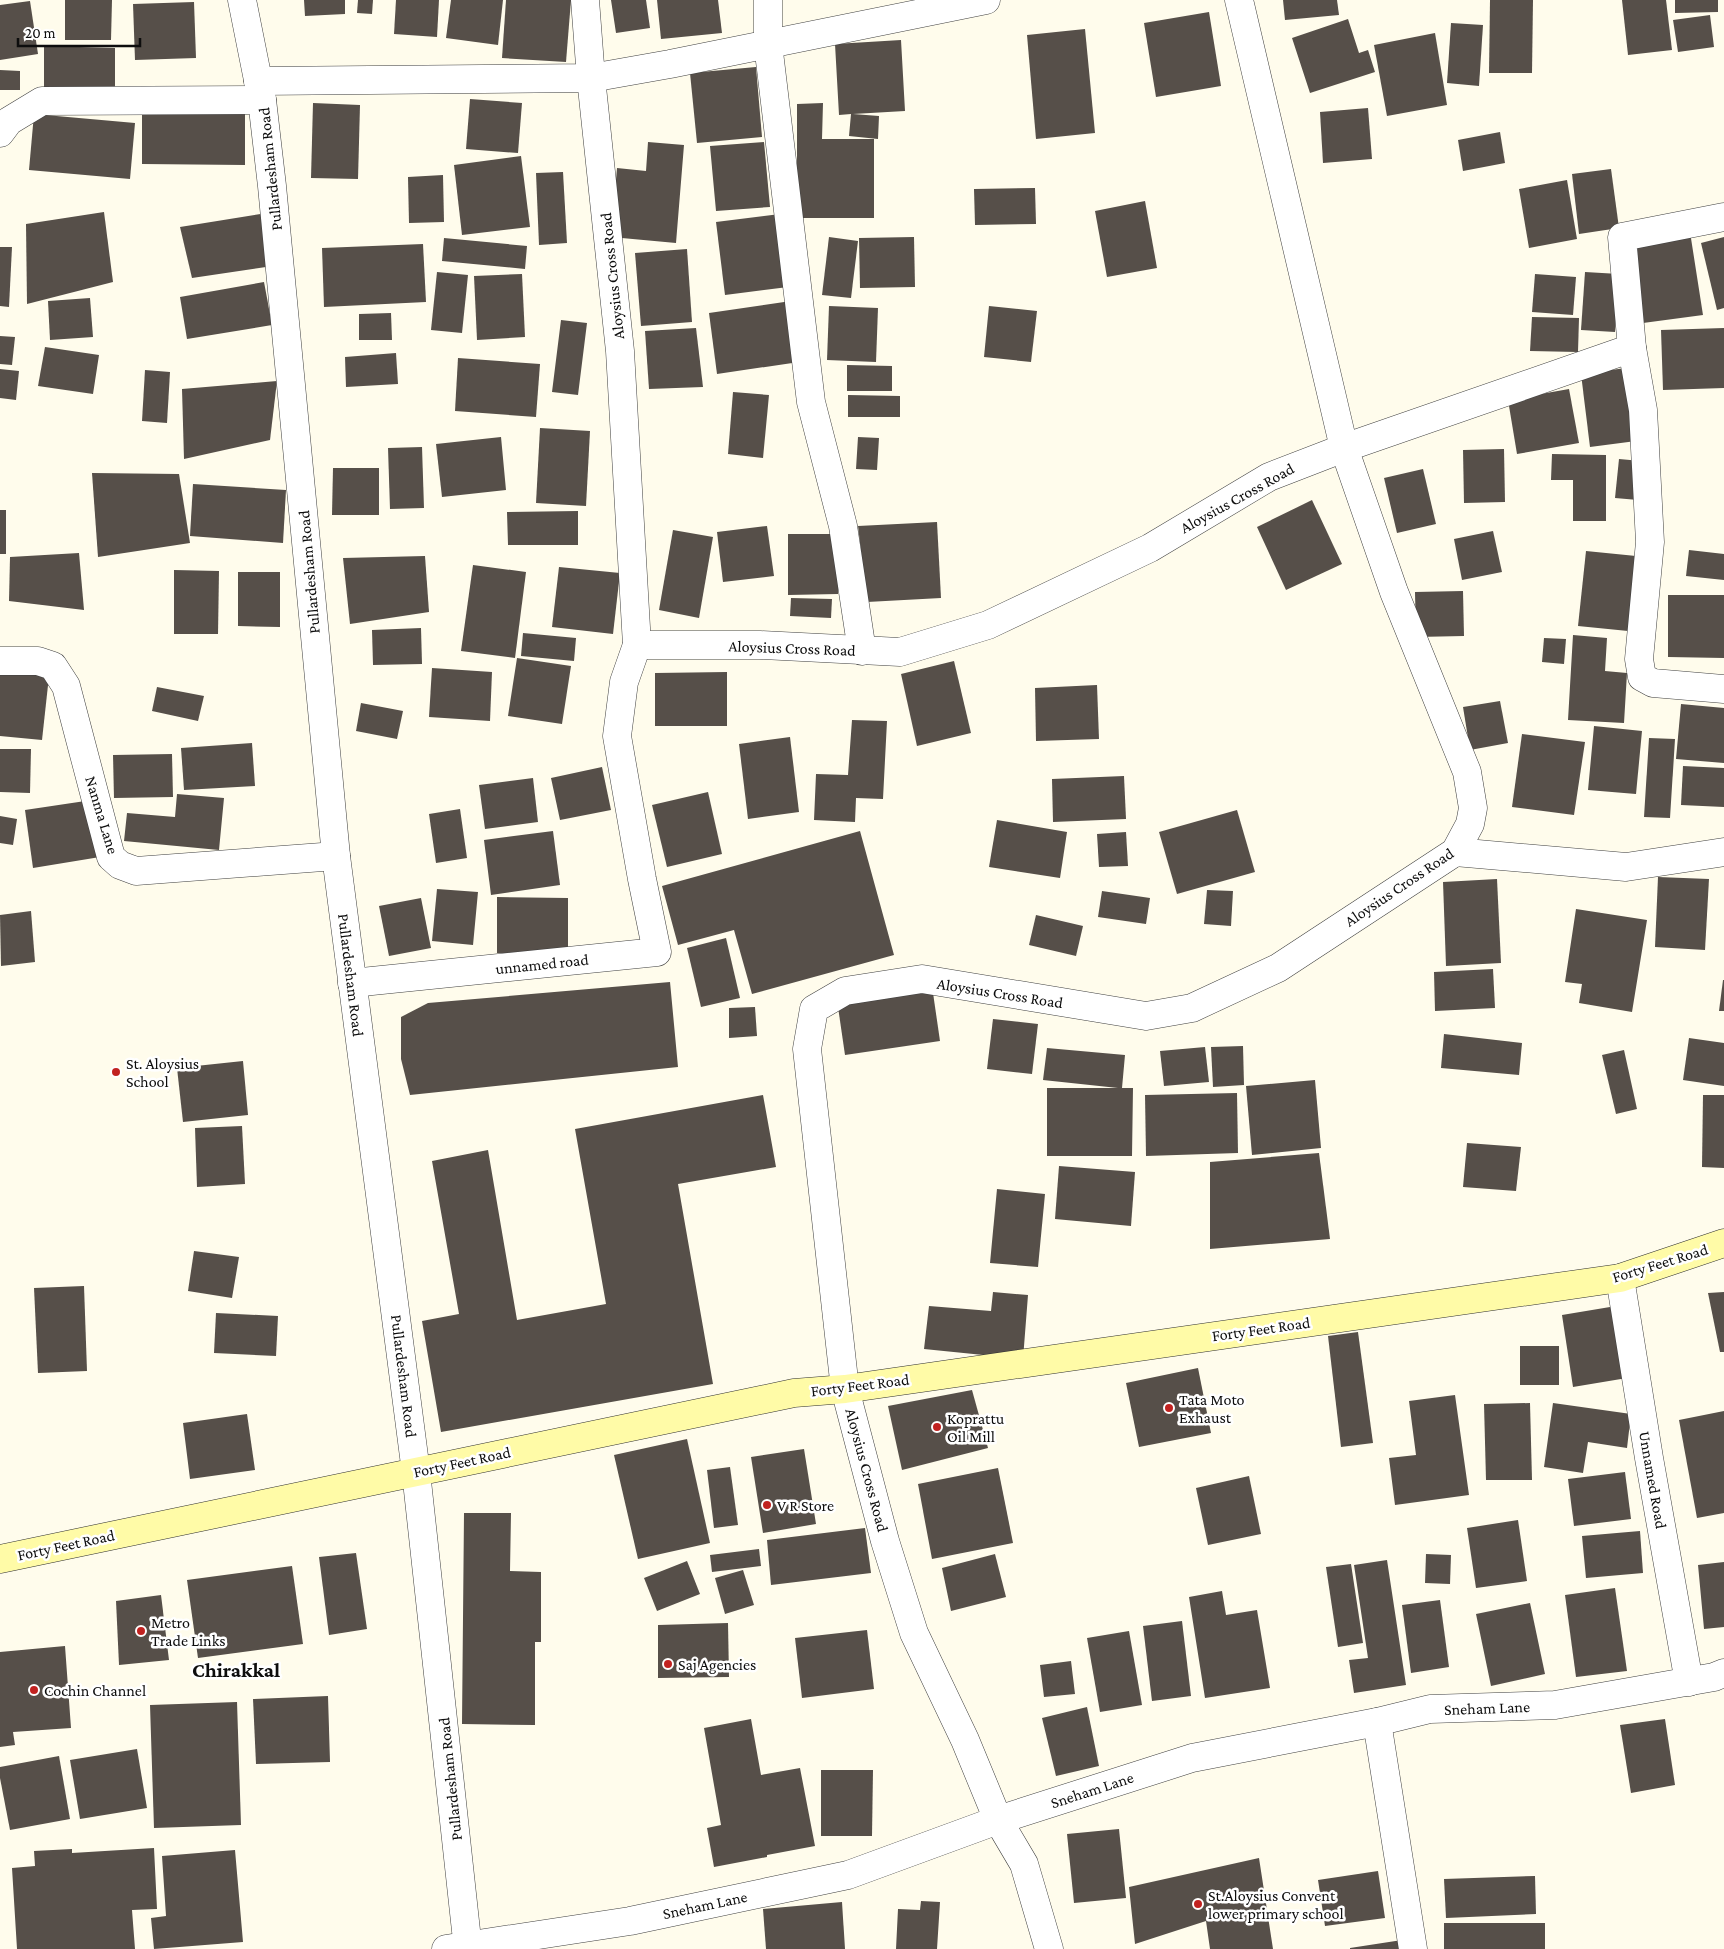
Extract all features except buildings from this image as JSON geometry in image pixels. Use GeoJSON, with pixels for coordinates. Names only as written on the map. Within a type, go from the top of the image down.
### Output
{"type":"FeatureCollection","features":[{"type":"Feature","properties":{"kind":"main road","name":"Forty Feet Road"},"geometry":{"type":"LineString","coordinates":[[0,1559],[794,1393],[845,1389],[1620,1278],[1724,1243]]}},
{"type":"Feature","properties":{"kind":"street","name":"Pullardesham Road"},"geometry":{"type":"LineString","coordinates":[[242,0],[260,91],[272,186],[336,856],[416,1472],[461,1948]]}},
{"type":"Feature","properties":{"kind":"street","name":"Aloysius Cross Road"},"geometry":{"type":"LineString","coordinates":[[585,0],[591,78],[620,351],[637,645],[760,645],[900,652],[988,625],[1150,548],[1269,477],[1344,448],[1394,592],[1467,772],[1473,808],[1470,824],[1455,852],[1278,968],[1192,1008],[1146,1016],[922,979],[845,991],[814,1010],[807,1049],[845,1389],[886,1541],[914,1633],[965,1740],[998,1820],[1024,1864],[1049,1949]]}},
{"type":"Feature","properties":{"kind":"street"},"geometry":{"type":"LineString","coordinates":[[768,0],[768,44],[811,402],[842,526],[862,651]]}},
{"type":"Feature","properties":{"kind":"street"},"geometry":{"type":"LineString","coordinates":[[0,133],[9,121],[42,101],[591,78],[986,0]]}},
{"type":"Feature","properties":{"kind":"street"},"geometry":{"type":"LineString","coordinates":[[1239,0],[1344,448],[1632,348]]}},
{"type":"Feature","properties":{"kind":"street"},"geometry":{"type":"LineString","coordinates":[[1724,217],[1622,238],[1632,348],[1642,410],[1650,542],[1639,659],[1642,676],[1654,683],[1724,689]]}},
{"type":"Feature","properties":{"kind":"street","name":"unnamed road"},"geometry":{"type":"LineString","coordinates":[[352,983],[657,952],[617,736],[624,682],[637,645]]}},
{"type":"Feature","properties":{"kind":"street","name":"Nanma Lane"},"geometry":{"type":"LineString","coordinates":[[0,661],[38,661],[53,666],[66,686],[111,857],[120,865],[136,871],[336,856]]}},
{"type":"Feature","properties":{"kind":"street"},"geometry":{"type":"LineString","coordinates":[[1455,852],[1626,867],[1724,852]]}},
{"type":"Feature","properties":{"kind":"street","name":"Unnamed Road"},"geometry":{"type":"LineString","coordinates":[[1620,1278],[1649,1458],[1690,1682]]}},
{"type":"Feature","properties":{"kind":"street","name":"Sneham Lane"},"geometry":{"type":"LineString","coordinates":[[461,1948],[630,1921],[848,1875],[998,1820],[1192,1758],[1430,1710],[1555,1705],[1690,1682],[1724,1673]]}},
{"type":"Feature","properties":{"kind":"street"},"geometry":{"type":"LineString","coordinates":[[1378,1722],[1412,1949]]}},
{"type":"Feature","properties":{"kind":"place","name":"St. Aloysius School"},"geometry":{"type":"Point","coordinates":[116,1072]}},
{"type":"Feature","properties":{"kind":"place","name":"Tata Moto Exhaust"},"geometry":{"type":"Point","coordinates":[1169,1408]}},
{"type":"Feature","properties":{"kind":"place","name":"Koprattu Oil Mill"},"geometry":{"type":"Point","coordinates":[937,1427]}},
{"type":"Feature","properties":{"kind":"place","name":"V R Store"},"geometry":{"type":"Point","coordinates":[767,1505]}},
{"type":"Feature","properties":{"kind":"place","name":"Metro Trade Links"},"geometry":{"type":"Point","coordinates":[141,1631]}},
{"type":"Feature","properties":{"kind":"place","name":"Saj Agencies"},"geometry":{"type":"Point","coordinates":[668,1664]}},
{"type":"Feature","properties":{"kind":"place","name":"Cochin Channel"},"geometry":{"type":"Point","coordinates":[34,1690]}},
{"type":"Feature","properties":{"kind":"place","name":"St.Aloysius Convent lower primary school"},"geometry":{"type":"Point","coordinates":[1198,1904]}},
{"type":"Feature","properties":{"kind":"district","name":"Chirakkal"},"geometry":{"type":"Point","coordinates":[236,1670]}}]}
